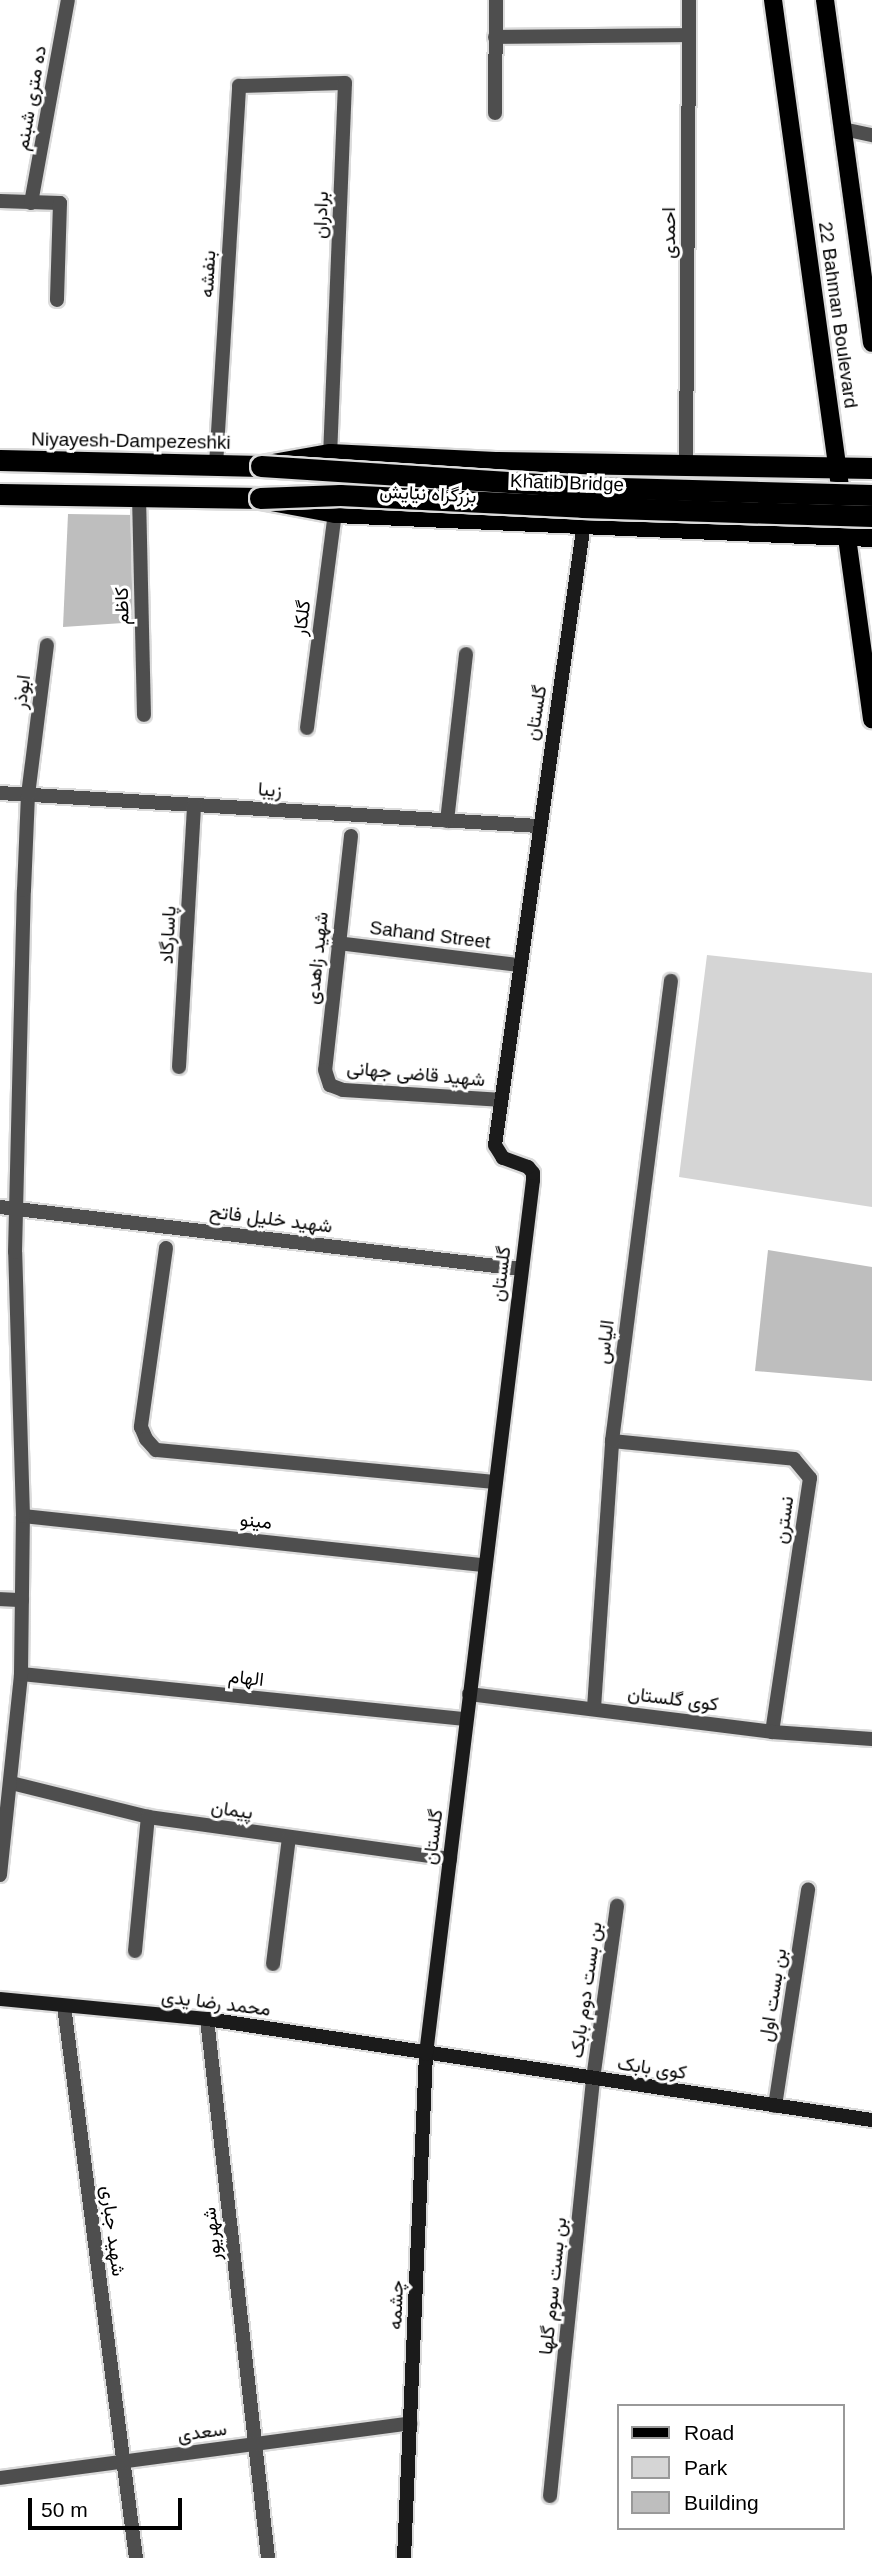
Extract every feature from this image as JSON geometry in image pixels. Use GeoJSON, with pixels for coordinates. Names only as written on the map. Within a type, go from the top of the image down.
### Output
{"type":"FeatureCollection","features":[{"type":"Feature","properties":{"kind":"highway","name":"بزرگراه نیایش"},"geometry":{"type":"LineString","coordinates":[[261,466],[330,454],[686,466],[872,468]]}},
{"type":"Feature","properties":{"kind":"highway","name":"Niyayesh-Dampezeshki"},"geometry":{"type":"LineString","coordinates":[[0,460],[261,466]]}},
{"type":"Feature","properties":{"kind":"highway","name":"Khatib Bridge"},"geometry":{"type":"LineString","coordinates":[[261,466],[585,487],[872,495]]}},
{"type":"Feature","properties":{"kind":"highway"},"geometry":{"type":"LineString","coordinates":[[685,527],[686,466]]}},
{"type":"Feature","properties":{"kind":"highway"},"geometry":{"type":"LineString","coordinates":[[0,494],[260,498]]}},
{"type":"Feature","properties":{"kind":"highway","name":"Khatib Bridge"},"geometry":{"type":"LineString","coordinates":[[260,498],[340,495],[582,507],[872,516]]}},
{"type":"Feature","properties":{"kind":"highway","name":"بزرگراه نیایش"},"geometry":{"type":"LineString","coordinates":[[260,498],[335,512],[872,536]]}},
{"type":"Feature","properties":{"kind":"main road","name":"22 Bahman Boulevard"},"geometry":{"type":"LineString","coordinates":[[773,0],[872,719]]}},
{"type":"Feature","properties":{"kind":"main road","name":"22 Bahman Boulevard"},"geometry":{"type":"LineString","coordinates":[[825,0],[872,344]]}},
{"type":"Feature","properties":{"kind":"street","name":"ده متری شبنم"},"geometry":{"type":"LineString","coordinates":[[31,202],[68,0]]}},
{"type":"Feature","properties":{"kind":"street"},"geometry":{"type":"LineString","coordinates":[[495,113],[496,0]]}},
{"type":"Feature","properties":{"kind":"street","name":"احمدی"},"geometry":{"type":"LineString","coordinates":[[686,466],[689,0]]}},
{"type":"Feature","properties":{"kind":"street"},"geometry":{"type":"LineString","coordinates":[[495,37],[689,35]]}},
{"type":"Feature","properties":{"kind":"street","name":"برادران"},"geometry":{"type":"LineString","coordinates":[[239,86],[345,83],[330,454]]}},
{"type":"Feature","properties":{"kind":"street","name":"بنفشه"},"geometry":{"type":"LineString","coordinates":[[216,466],[239,86]]}},
{"type":"Feature","properties":{"kind":"street"},"geometry":{"type":"LineString","coordinates":[[843,129],[872,135]]}},
{"type":"Feature","properties":{"kind":"street"},"geometry":{"type":"LineString","coordinates":[[0,201],[61,203],[57,300]]}},
{"type":"Feature","properties":{"kind":"street","name":"کاظم"},"geometry":{"type":"LineString","coordinates":[[139,496],[144,715]]}},
{"type":"Feature","properties":{"kind":"street","name":"گلکار"},"geometry":{"type":"LineString","coordinates":[[307,728],[335,512]]}},
{"type":"Feature","properties":{"kind":"street","name":"گلستان"},"geometry":{"type":"LineString","coordinates":[[426,2054],[533,1173],[528,1167],[497,1154],[495,1145],[538,826],[584,523]]}},
{"type":"Feature","properties":{"kind":"street","name":"ابوذر"},"geometry":{"type":"LineString","coordinates":[[0,1875],[21,1674],[23,1516],[16,1207],[28,795],[47,645]]}},
{"type":"Feature","properties":{"kind":"street"},"geometry":{"type":"LineString","coordinates":[[447,821],[466,654]]}},
{"type":"Feature","properties":{"kind":"street","name":"زیبا"},"geometry":{"type":"LineString","coordinates":[[0,793],[538,826]]}},
{"type":"Feature","properties":{"kind":"street","name":"پاسارگاد"},"geometry":{"type":"LineString","coordinates":[[179,1067],[194,805]]}},
{"type":"Feature","properties":{"kind":"street","name":"شهید زاهدی"},"geometry":{"type":"LineString","coordinates":[[330,1084],[325,1070],[351,836]]}},
{"type":"Feature","properties":{"kind":"street","name":"Sahand Street"},"geometry":{"type":"LineString","coordinates":[[337,943],[519,965]]}},
{"type":"Feature","properties":{"kind":"street","name":"الیاس"},"geometry":{"type":"LineString","coordinates":[[594,1709],[612,1441],[671,981]]}},
{"type":"Feature","properties":{"kind":"street","name":"شهید قاضی جهانی"},"geometry":{"type":"LineString","coordinates":[[330,1084],[344,1090],[500,1100]]}},
{"type":"Feature","properties":{"kind":"street","name":"شهید خلیل فاتح"},"geometry":{"type":"LineString","coordinates":[[0,1206],[521,1269]]}},
{"type":"Feature","properties":{"kind":"street"},"geometry":{"type":"LineString","coordinates":[[166,1248],[141,1427],[146,1439],[156,1450],[495,1482]]}},
{"type":"Feature","properties":{"kind":"street","name":"نسترن"},"geometry":{"type":"LineString","coordinates":[[612,1441],[794,1459],[810,1478],[772,1732]]}},
{"type":"Feature","properties":{"kind":"street","name":"مینو"},"geometry":{"type":"LineString","coordinates":[[23,1516],[485,1565]]}},
{"type":"Feature","properties":{"kind":"street"},"geometry":{"type":"LineString","coordinates":[[0,1599],[22,1600]]}},
{"type":"Feature","properties":{"kind":"street","name":"الهام"},"geometry":{"type":"LineString","coordinates":[[21,1674],[467,1719]]}},
{"type":"Feature","properties":{"kind":"street","name":"کوی گلستان"},"geometry":{"type":"LineString","coordinates":[[469,1694],[772,1732],[872,1740]]}},
{"type":"Feature","properties":{"kind":"street","name":"پیمان"},"geometry":{"type":"LineString","coordinates":[[11,1783],[148,1817],[450,1859]]}},
{"type":"Feature","properties":{"kind":"street"},"geometry":{"type":"LineString","coordinates":[[135,1951],[148,1817]]}},
{"type":"Feature","properties":{"kind":"street"},"geometry":{"type":"LineString","coordinates":[[273,1964],[289,1837]]}},
{"type":"Feature","properties":{"kind":"street","name":"بن بست اول"},"geometry":{"type":"LineString","coordinates":[[775,2106],[808,1890]]}},
{"type":"Feature","properties":{"kind":"street","name":"بن بست دوم بابک"},"geometry":{"type":"LineString","coordinates":[[593,2079],[617,1906]]}},
{"type":"Feature","properties":{"kind":"street","name":"محمد رضا یدی"},"geometry":{"type":"LineString","coordinates":[[0,1999],[207,2019],[426,2054]]}},
{"type":"Feature","properties":{"kind":"street","name":"شهید جباری"},"geometry":{"type":"LineString","coordinates":[[64,2006],[123,2462]]}},
{"type":"Feature","properties":{"kind":"street","name":"شهریور"},"geometry":{"type":"LineString","coordinates":[[207,2019],[268,2558]]}},
{"type":"Feature","properties":{"kind":"street","name":"کوی بابک"},"geometry":{"type":"LineString","coordinates":[[426,2054],[872,2120]]}},
{"type":"Feature","properties":{"kind":"street","name":"چشمه"},"geometry":{"type":"LineString","coordinates":[[404,2558],[426,2054]]}},
{"type":"Feature","properties":{"kind":"street","name":"بن بست سوم گلها"},"geometry":{"type":"LineString","coordinates":[[550,2496],[593,2079]]}},
{"type":"Feature","properties":{"kind":"street","name":"سعدی"},"geometry":{"type":"LineString","coordinates":[[0,2478],[410,2423]]}},
{"type":"Feature","properties":{"kind":"street"},"geometry":{"type":"LineString","coordinates":[[123,2462],[136,2558]]}},
{"type":"Feature","properties":{"kind":"green space"},"geometry":{"type":"Polygon","coordinates":[[[707,955],[872,973],[872,1207],[679,1177],[707,955]]]}},
{"type":"Feature","properties":{"kind":"building"},"geometry":{"type":"Polygon","coordinates":[[[68,514],[135,515],[138,622],[63,627],[68,514]]]}},
{"type":"Feature","properties":{"kind":"building"},"geometry":{"type":"Polygon","coordinates":[[[768,1250],[872,1267],[872,1381],[755,1371],[768,1250]]]}}]}
